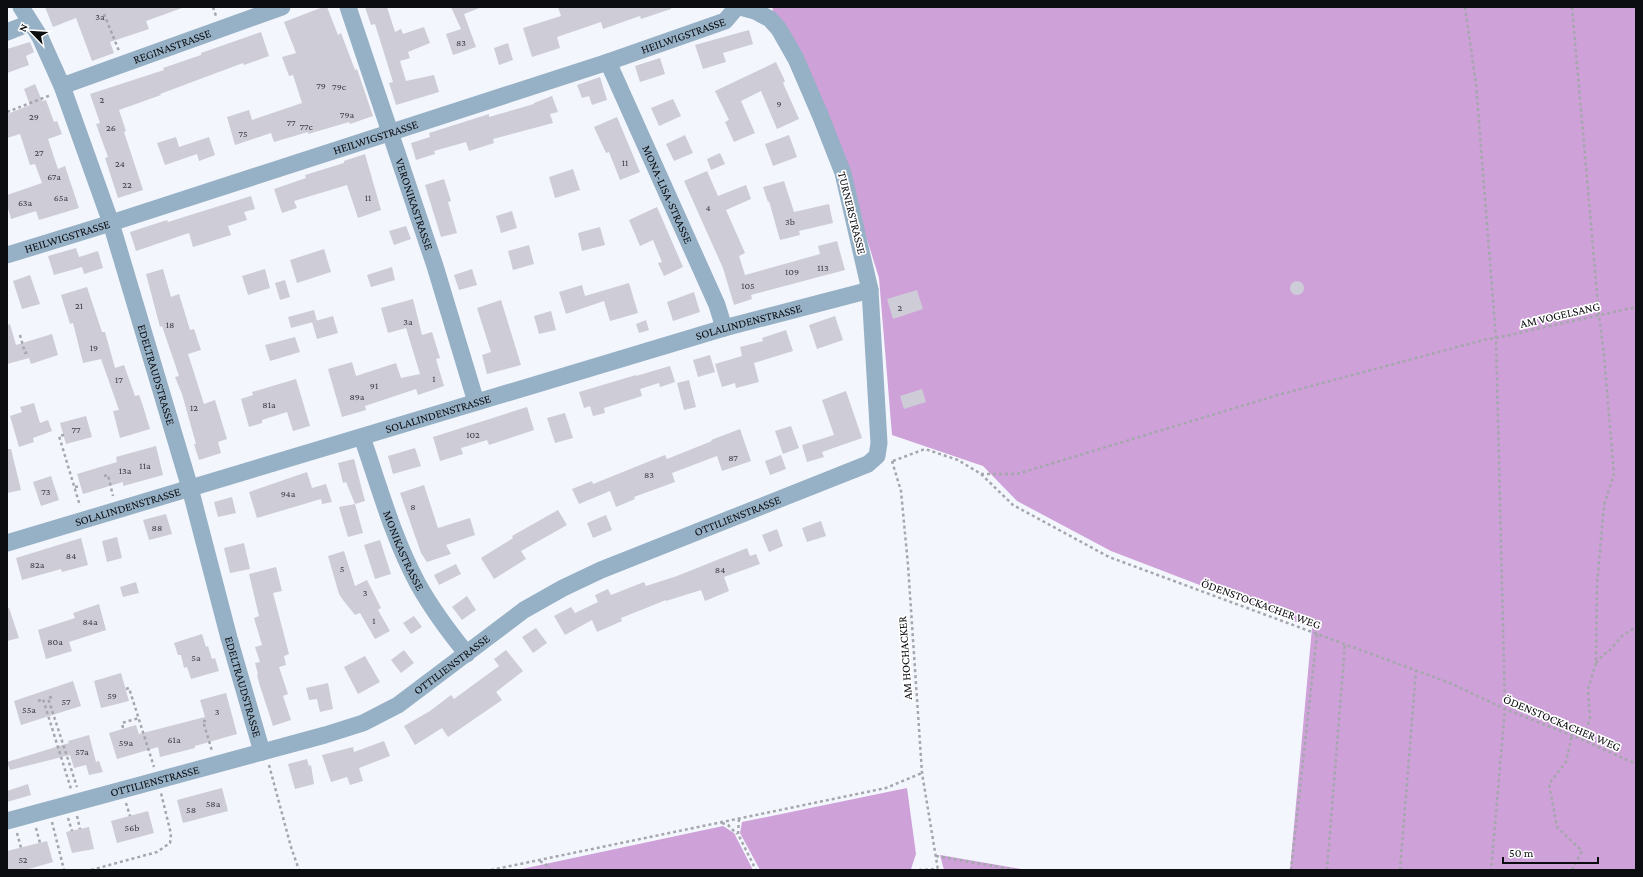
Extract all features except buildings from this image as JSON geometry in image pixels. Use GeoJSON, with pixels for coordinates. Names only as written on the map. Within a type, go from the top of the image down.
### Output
{"type":"FeatureCollection","features":[{"type":"Feature","properties":{"kind":"street","name":"EDELTRAUDSTRASSE"},"geometry":{"type":"LineString","coordinates":[[21,7],[40,37],[63,88],[110,223],[190,488],[229,638],[262,752]]}},
{"type":"Feature","properties":{"kind":"street","name":"REGINASTRASSE"},"geometry":{"type":"LineString","coordinates":[[63,88],[124,64],[282,7]]}},
{"type":"Feature","properties":{"kind":"street","name":"VERONIKASTRASSE"},"geometry":{"type":"LineString","coordinates":[[348,7],[435,266],[476,402]]}},
{"type":"Feature","properties":{"kind":"street","name":"HEILWIGSTRASSE"},"geometry":{"type":"LineString","coordinates":[[7,255],[608,62],[725,21],[738,7]]}},
{"type":"Feature","properties":{"kind":"street","name":"TURNERSTRASSE"},"geometry":{"type":"LineString","coordinates":[[738,7],[755,11],[770,19],[778,29],[796,59],[843,173],[870,290],[879,443],[885,458]]}},
{"type":"Feature","properties":{"kind":"street"},"geometry":{"type":"LineString","coordinates":[[7,32],[30,23]]}},
{"type":"Feature","properties":{"kind":"street","name":"MONA-LISA-STRASSE"},"geometry":{"type":"LineString","coordinates":[[608,62],[717,305],[724,328]]}},
{"type":"Feature","properties":{"kind":"street","name":"SOLALINDENSTRASSE"},"geometry":{"type":"LineString","coordinates":[[7,543],[724,328],[870,290]]}},
{"type":"Feature","properties":{"kind":"street","name":"MONIKASTRASSE"},"geometry":{"type":"LineString","coordinates":[[362,437],[400,543],[418,584],[437,616],[467,654]]}},
{"type":"Feature","properties":{"kind":"street","name":"OTTILIENSTRASSE"},"geometry":{"type":"LineString","coordinates":[[7,821],[325,735],[364,723],[398,706],[524,610],[563,588],[602,570],[885,458]]}},
{"type":"Feature","properties":{"kind":"path"},"geometry":{"type":"LineString","coordinates":[[1465,7],[1476,84],[1496,338],[1504,709],[1490,870]]}},
{"type":"Feature","properties":{"kind":"path"},"geometry":{"type":"LineString","coordinates":[[1572,7],[1598,316],[1604,355],[1614,474],[1604,504],[1600,534],[1597,585],[1596,663],[1588,689],[1590,718],[1583,740]]}},
{"type":"Feature","properties":{"kind":"path"},"geometry":{"type":"LineString","coordinates":[[104,14],[124,64]]}},
{"type":"Feature","properties":{"kind":"path"},"geometry":{"type":"LineString","coordinates":[[7,112],[63,88]]}},
{"type":"Feature","properties":{"kind":"path","name":"AM VOGELSANG"},"geometry":{"type":"LineString","coordinates":[[981,474],[1017,474],[1278,395],[1487,339],[1636,307]]}},
{"type":"Feature","properties":{"kind":"path"},"geometry":{"type":"LineString","coordinates":[[20,335],[26,353],[28,352]]}},
{"type":"Feature","properties":{"kind":"path"},"geometry":{"type":"LineString","coordinates":[[64,435],[59,436],[85,520]]}},
{"type":"Feature","properties":{"kind":"path","name":"ÖDENSTOCKACHER WEG"},"geometry":{"type":"LineString","coordinates":[[885,458],[926,450],[958,460],[981,474],[1013,504],[1109,557],[1450,683],[1504,709],[1583,740],[1636,764]]}},
{"type":"Feature","properties":{"kind":"path","name":"AM HOCHACKER"},"geometry":{"type":"LineString","coordinates":[[885,458],[901,490],[908,565],[922,773],[938,870]]}},
{"type":"Feature","properties":{"kind":"path"},"geometry":{"type":"LineString","coordinates":[[104,476],[108,476],[117,510]]}},
{"type":"Feature","properties":{"kind":"path"},"geometry":{"type":"LineString","coordinates":[[75,487],[80,486]]}},
{"type":"Feature","properties":{"kind":"path"},"geometry":{"type":"LineString","coordinates":[[1596,663],[1602,655],[1610,650],[1622,636],[1636,627]]}},
{"type":"Feature","properties":{"kind":"path"},"geometry":{"type":"LineString","coordinates":[[1291,870],[1317,634]]}},
{"type":"Feature","properties":{"kind":"path"},"geometry":{"type":"LineString","coordinates":[[1327,870],[1345,644]]}},
{"type":"Feature","properties":{"kind":"path"},"geometry":{"type":"LineString","coordinates":[[1400,870],[1416,670]]}},
{"type":"Feature","properties":{"kind":"path"},"geometry":{"type":"LineString","coordinates":[[126,689],[129,688],[155,771]]}},
{"type":"Feature","properties":{"kind":"path"},"geometry":{"type":"LineString","coordinates":[[52,696],[48,698],[78,792]]}},
{"type":"Feature","properties":{"kind":"path"},"geometry":{"type":"LineString","coordinates":[[38,701],[43,699],[72,794]]}},
{"type":"Feature","properties":{"kind":"path"},"geometry":{"type":"LineString","coordinates":[[124,728],[122,723],[139,718]]}},
{"type":"Feature","properties":{"kind":"path"},"geometry":{"type":"LineString","coordinates":[[206,721],[203,721],[213,755]]}},
{"type":"Feature","properties":{"kind":"path"},"geometry":{"type":"LineString","coordinates":[[1572,736],[1566,762],[1549,784],[1557,827],[1582,851],[1572,870]]}},
{"type":"Feature","properties":{"kind":"path"},"geometry":{"type":"LineString","coordinates":[[262,752],[268,760],[291,847],[299,870]]}},
{"type":"Feature","properties":{"kind":"path"},"geometry":{"type":"LineString","coordinates":[[491,870],[886,788],[922,773]]}},
{"type":"Feature","properties":{"kind":"path"},"geometry":{"type":"LineString","coordinates":[[91,870],[157,852],[170,843],[172,834],[160,791]]}},
{"type":"Feature","properties":{"kind":"path"},"geometry":{"type":"LineString","coordinates":[[49,810],[64,870]]}},
{"type":"Feature","properties":{"kind":"path"},"geometry":{"type":"LineString","coordinates":[[738,834],[739,819]]}},
{"type":"Feature","properties":{"kind":"path"},"geometry":{"type":"LineString","coordinates":[[721,823],[728,825],[738,834],[756,870]]}},
{"type":"Feature","properties":{"kind":"path"},"geometry":{"type":"LineString","coordinates":[[936,856],[1016,870]]}},
{"type":"Feature","properties":{"kind":"path"},"geometry":{"type":"LineString","coordinates":[[540,860],[548,866],[550,870]]}},
{"type":"Feature","properties":{"kind":"path"},"geometry":{"type":"LineString","coordinates":[[920,870],[938,870]]}},
{"type":"Feature","properties":{"kind":"shaded area"},"geometry":{"type":"Polygon","coordinates":[[[773,7],[1636,7],[1636,870],[1290,870],[1312,628],[1111,551],[1017,501],[983,466],[892,435],[879,278],[834,133],[772,16],[773,7]]]}},
{"type":"Feature","properties":{"kind":"shaded area"},"geometry":{"type":"Polygon","coordinates":[[[907,788],[916,854],[911,869],[760,870],[740,833],[742,822],[907,788]]]}},
{"type":"Feature","properties":{"kind":"shaded area"},"geometry":{"type":"Polygon","coordinates":[[[723,826],[734,833],[753,870],[517,870],[723,826]]]}},
{"type":"Feature","properties":{"kind":"shaded area"},"geometry":{"type":"Polygon","coordinates":[[[940,855],[1027,870],[944,870],[940,855]]]}}]}
